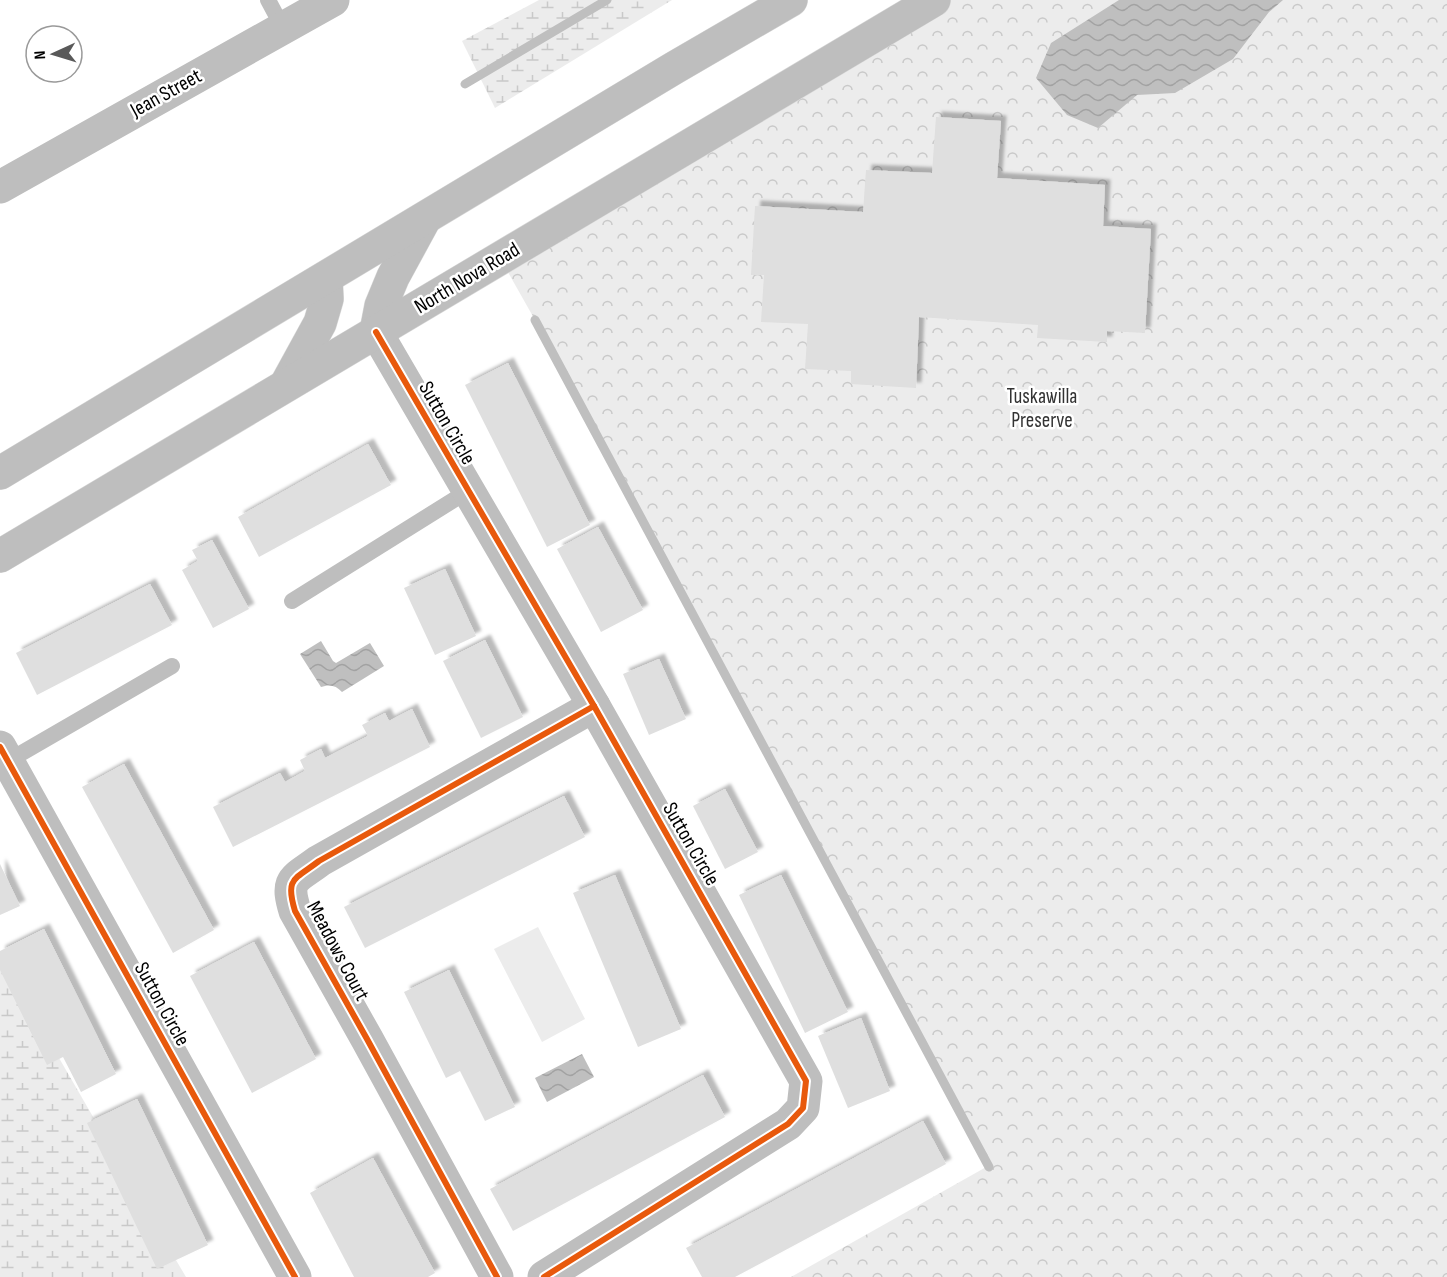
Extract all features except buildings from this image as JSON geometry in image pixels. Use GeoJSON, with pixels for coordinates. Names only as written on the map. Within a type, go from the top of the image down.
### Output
{"type":"FeatureCollection","features":[{"type":"Feature","properties":{"kind":"street","name":"Jean Street"},"geometry":{"type":"LineString","coordinates":[[0,186],[276,14],[333,0]]}},
{"type":"Feature","properties":{"kind":"street"},"geometry":{"type":"LineString","coordinates":[[0,473],[791,0]]}},
{"type":"Feature","properties":{"kind":"street","name":"North Nova Road"},"geometry":{"type":"LineString","coordinates":[[0,556],[934,0]]}},
{"type":"Feature","properties":{"kind":"street"},"geometry":{"type":"LineString","coordinates":[[376,332],[381,306],[393,277],[424,218]]}},
{"type":"Feature","properties":{"kind":"street"},"geometry":{"type":"LineString","coordinates":[[286,385],[320,323],[327,300],[326,278]]}},
{"type":"Feature","properties":{"kind":"street","name":"Sutton Circle"},"geometry":{"type":"LineString","coordinates":[[376,332],[594,706],[806,1081],[803,1108],[788,1124],[544,1277]]}},
{"type":"Feature","properties":{"kind":"street","name":"Meadows Court"},"geometry":{"type":"LineString","coordinates":[[497,1277],[295,911],[290,888],[293,880],[319,861],[594,706]]}},
{"type":"Feature","properties":{"kind":"street","name":"Sutton Circle"},"geometry":{"type":"LineString","coordinates":[[4,754],[296,1277]]}},
{"type":"Feature","properties":{"kind":"lane"},"geometry":{"type":"LineString","coordinates":[[292,601],[468,491]]}},
{"type":"Feature","properties":{"kind":"lane"},"geometry":{"type":"LineString","coordinates":[[4,754],[172,666]]}},
{"type":"Feature","properties":{"kind":"green space"},"geometry":{"type":"Polygon","coordinates":[[[539,0],[672,0],[495,108],[462,41],[539,0]]]}},
{"type":"Feature","properties":{"kind":"green space","name":"Tuskawilla Preserve"},"geometry":{"type":"Polygon","coordinates":[[[934,0],[1447,0],[1447,1277],[791,1277],[988,1166],[500,258],[934,0]]]}},
{"type":"Feature","properties":{"kind":"green space"},"geometry":{"type":"Polygon","coordinates":[[[538,927],[585,1019],[542,1042],[494,949],[538,927]]]}},
{"type":"Feature","properties":{"kind":"green space"},"geometry":{"type":"Polygon","coordinates":[[[0,956],[173,1255],[186,1277],[0,1277],[0,956]]]}},
{"type":"Feature","properties":{"kind":"water"},"geometry":{"type":"Polygon","coordinates":[[[1119,0],[1283,0],[1269,12],[1233,59],[1175,93],[1137,95],[1098,128],[1067,115],[1036,78],[1051,43],[1119,0]]]}},
{"type":"Feature","properties":{"kind":"water"},"geometry":{"type":"Polygon","coordinates":[[[321,641],[336,663],[370,643],[384,666],[342,692],[332,686],[321,687],[300,654],[321,641]]]}},
{"type":"Feature","properties":{"kind":"water"},"geometry":{"type":"Polygon","coordinates":[[[582,1054],[594,1077],[547,1102],[535,1078],[582,1054]]]}},
{"type":"Feature","properties":{"kind":"waterway"},"geometry":{"type":"LineString","coordinates":[[465,84],[607,0]]}},
{"type":"Feature","properties":{"kind":"waterway"},"geometry":{"type":"LineString","coordinates":[[535,320],[989,1167]]}},
{"type":"Feature","properties":{"kind":"cycle path"},"geometry":{"type":"LineString","coordinates":[[376,332],[594,706],[806,1081],[803,1108],[788,1124],[544,1277]]}},
{"type":"Feature","properties":{"kind":"cycle path"},"geometry":{"type":"LineString","coordinates":[[497,1277],[295,911],[292,886],[298,876],[319,861],[594,706]]}},
{"type":"Feature","properties":{"kind":"cycle path"},"geometry":{"type":"LineString","coordinates":[[0,747],[295,1277]]}}]}
